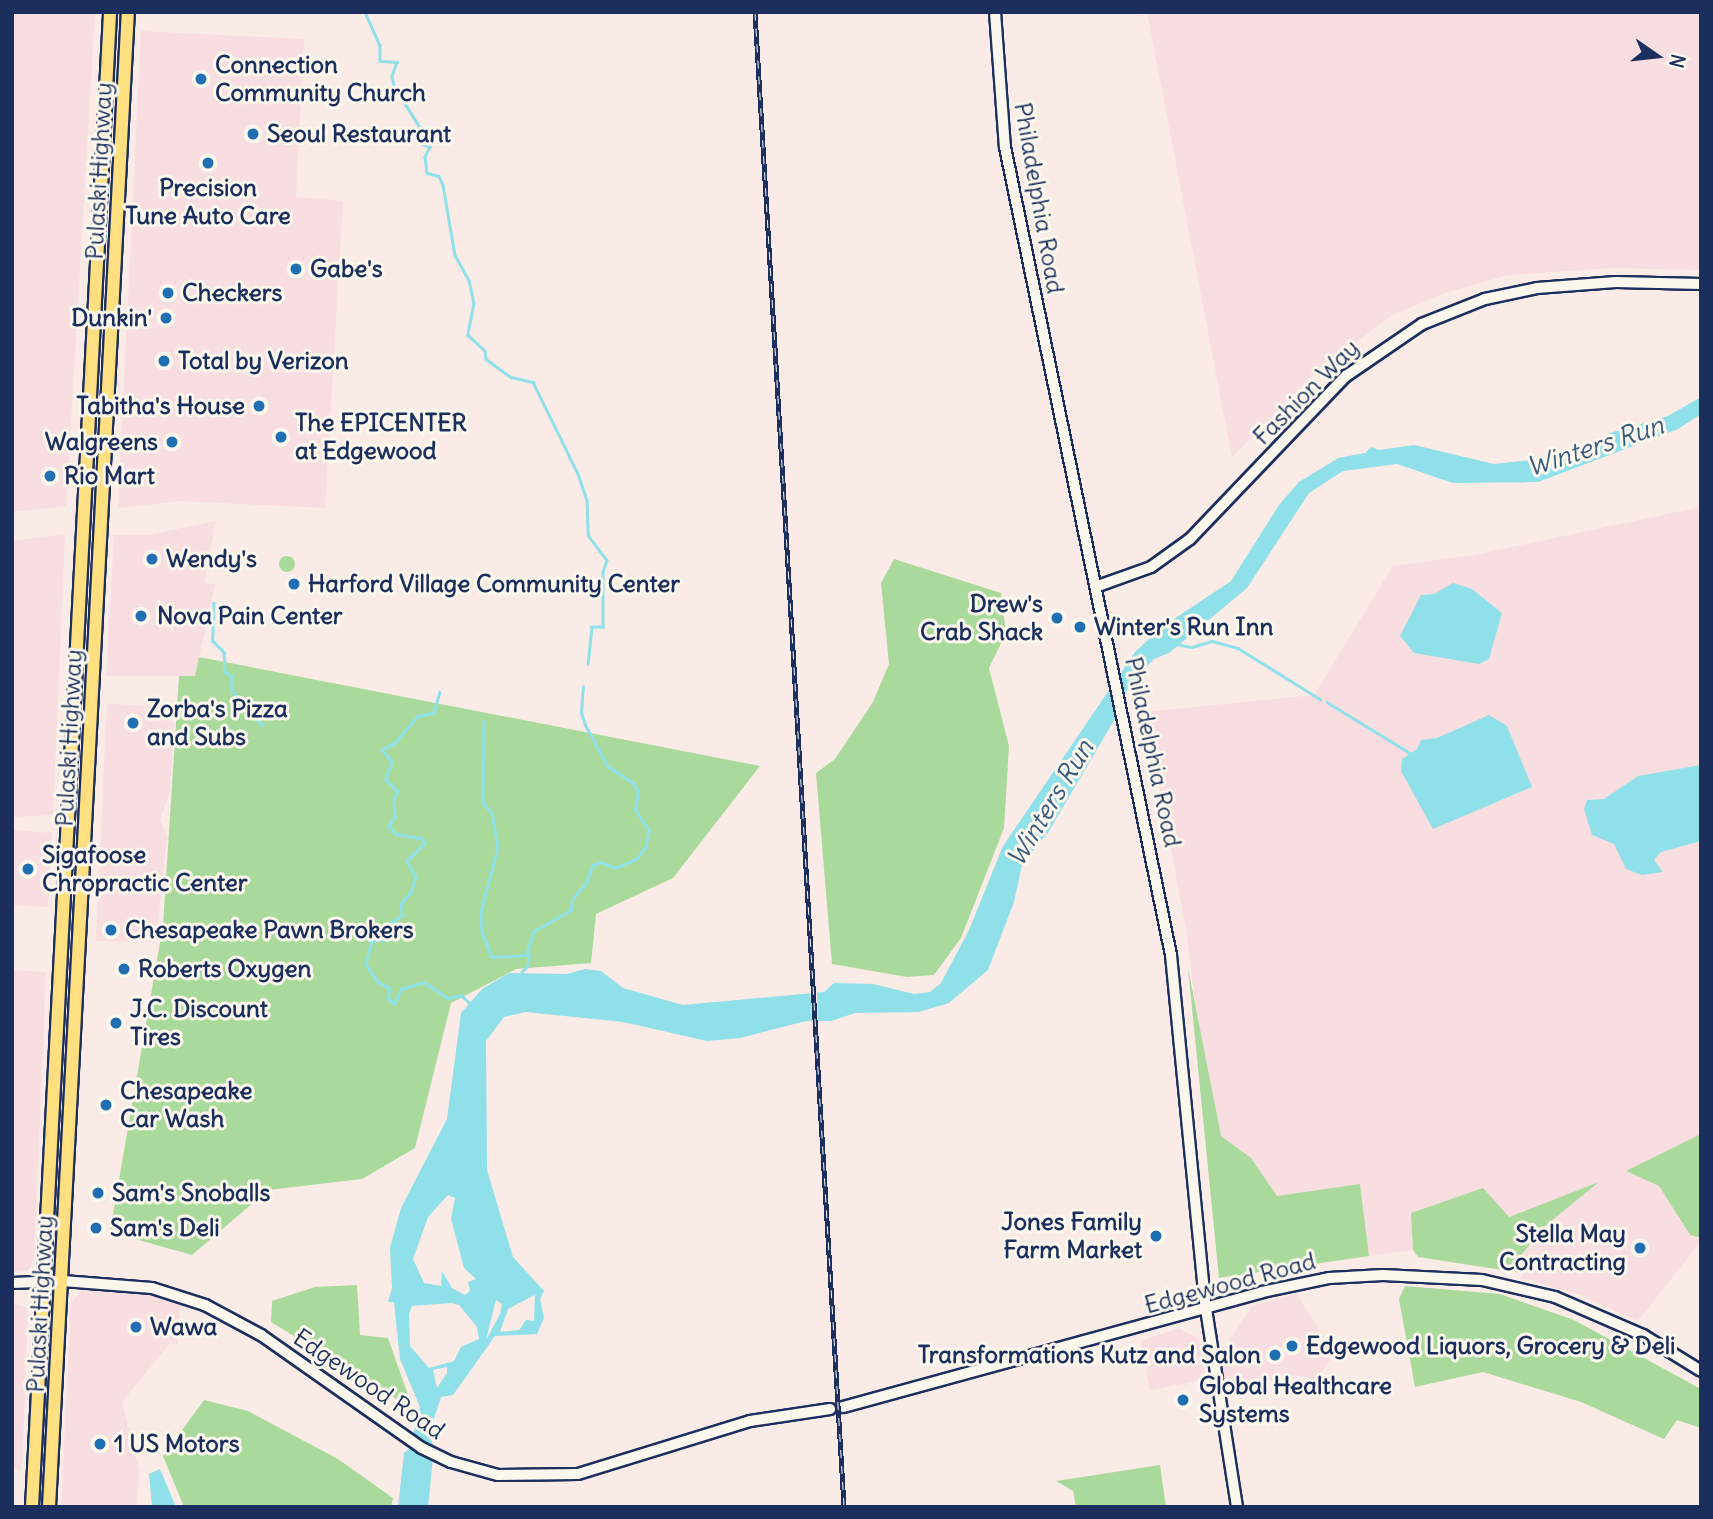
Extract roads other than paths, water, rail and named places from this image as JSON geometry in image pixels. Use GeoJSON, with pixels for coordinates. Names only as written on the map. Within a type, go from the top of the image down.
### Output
{"type":"FeatureCollection","features":[{"type":"Feature","properties":{"kind":"highway","name":"Pulaski Highway"},"geometry":{"type":"LineString","coordinates":[[32,1507],[110,12]]}},
{"type":"Feature","properties":{"kind":"highway","name":"Pulaski Highway"},"geometry":{"type":"LineString","coordinates":[[49,1507],[128,12]]}},
{"type":"Feature","properties":{"kind":"main road","name":"Philadelphia Road"},"geometry":{"type":"LineString","coordinates":[[995,12],[1005,146],[1098,586],[1171,956],[1206,1310],[1237,1507]]}},
{"type":"Feature","properties":{"kind":"main road","name":"Edgewood Road"},"geometry":{"type":"LineString","coordinates":[[12,1283],[63,1281]]}},
{"type":"Feature","properties":{"kind":"street","name":"Fashion Way"},"geometry":{"type":"LineString","coordinates":[[1098,586],[1151,567],[1190,539],[1346,376],[1422,324],[1485,299],[1537,288],[1701,284]]}},
{"type":"Feature","properties":{"kind":"street","name":"Edgewood Road"},"geometry":{"type":"LineString","coordinates":[[843,1408],[1329,1278],[1399,1274],[1482,1280],[1585,1308],[1643,1335],[1701,1371]]}},
{"type":"Feature","properties":{"kind":"street","name":"Edgewood Road"},"geometry":{"type":"LineString","coordinates":[[63,1281],[152,1288],[205,1305],[261,1335],[411,1441],[433,1454],[471,1469],[520,1477],[568,1476],[750,1421],[830,1409]]}},
{"type":"Feature","properties":{"kind":"water","name":"Winters Run"},"geometry":{"type":"Polygon","coordinates":[[[1701,397],[1701,414],[1678,429],[1538,482],[1453,483],[1397,464],[1343,471],[1309,493],[1247,588],[1169,653],[1154,659],[1129,685],[1116,717],[1049,831],[1022,865],[1014,902],[988,970],[949,1003],[919,1012],[855,1013],[831,1021],[806,1021],[740,1038],[707,1041],[623,1022],[526,1012],[504,1017],[486,1041],[487,1170],[513,1257],[544,1291],[540,1299],[544,1318],[537,1334],[495,1336],[453,1395],[441,1397],[429,1434],[434,1448],[428,1507],[398,1507],[404,1453],[410,1448],[420,1407],[400,1359],[394,1302],[388,1302],[392,1288],[390,1248],[401,1208],[447,1119],[461,1013],[482,989],[509,973],[567,974],[585,969],[601,971],[623,988],[683,1005],[824,992],[834,983],[873,984],[914,994],[930,992],[941,983],[969,930],[1003,846],[1135,652],[1162,627],[1231,581],[1279,505],[1299,482],[1338,458],[1365,453],[1371,447],[1379,450],[1414,445],[1494,464],[1550,458],[1590,445],[1610,433],[1668,416],[1701,397]],[[448,1195],[428,1217],[413,1259],[424,1283],[441,1286],[442,1271],[452,1288],[465,1295],[470,1291],[468,1282],[476,1279],[464,1268],[451,1219],[455,1198],[448,1195]],[[535,1295],[508,1309],[500,1332],[519,1330],[526,1320],[534,1321],[535,1295]],[[496,1300],[486,1340],[500,1314],[502,1304],[496,1300]],[[451,1303],[412,1306],[409,1314],[410,1346],[429,1368],[454,1361],[461,1347],[479,1339],[477,1327],[459,1305],[451,1303]],[[447,1367],[433,1370],[437,1388],[447,1373],[447,1367]]]}},
{"type":"Feature","properties":{"kind":"water"},"geometry":{"type":"Polygon","coordinates":[[[1453,583],[1472,589],[1502,613],[1489,659],[1479,664],[1414,653],[1400,636],[1421,595],[1434,594],[1453,583]]]}},
{"type":"Feature","properties":{"kind":"water"},"geometry":{"type":"Polygon","coordinates":[[[1489,715],[1507,726],[1532,787],[1433,829],[1401,771],[1402,759],[1417,749],[1421,740],[1437,738],[1489,715]]]}},
{"type":"Feature","properties":{"kind":"water"},"geometry":{"type":"Polygon","coordinates":[[[1701,765],[1701,841],[1661,852],[1654,860],[1663,872],[1642,875],[1626,869],[1614,844],[1592,835],[1584,809],[1587,800],[1604,799],[1638,776],[1701,765]]]}},
{"type":"Feature","properties":{"kind":"water"},"geometry":{"type":"Polygon","coordinates":[[[160,1469],[176,1507],[152,1507],[149,1474],[160,1469]]]}},
{"type":"Feature","properties":{"kind":"waterway"},"geometry":{"type":"LineString","coordinates":[[365,12],[380,45],[380,61],[397,62],[392,76],[394,86],[419,126],[420,143],[430,147],[425,157],[427,173],[439,176],[443,185],[455,255],[469,280],[474,303],[468,335],[485,351],[486,359],[511,377],[533,382],[578,474],[587,500],[588,535],[607,560],[603,572],[603,627],[592,627],[588,664]]}},
{"type":"Feature","properties":{"kind":"waterway"},"geometry":{"type":"LineString","coordinates":[[214,603],[213,641],[224,652],[225,672],[232,676],[232,690],[246,711],[263,725]]}},
{"type":"Feature","properties":{"kind":"waterway"},"geometry":{"type":"LineString","coordinates":[[1176,644],[1192,647],[1212,641],[1238,648],[1320,699]]}},
{"type":"Feature","properties":{"kind":"waterway"},"geometry":{"type":"LineString","coordinates":[[526,955],[534,931],[571,910],[572,899],[586,883],[592,866],[601,862],[615,868],[636,859],[645,848],[649,831],[635,810],[638,792],[633,783],[607,766],[585,725],[581,713],[583,687]]}},
{"type":"Feature","properties":{"kind":"waterway"},"geometry":{"type":"LineString","coordinates":[[440,692],[434,713],[417,717],[394,744],[382,750],[392,761],[386,780],[398,791],[394,799],[395,817],[389,826],[396,834],[421,838],[425,843],[407,861],[416,877],[411,893],[401,904],[403,915],[389,924],[387,940],[372,941],[366,964],[378,982],[390,988],[388,998],[394,1004],[401,989],[424,982],[448,998],[461,995],[470,1003]]}},
{"type":"Feature","properties":{"kind":"waterway"},"geometry":{"type":"LineString","coordinates":[[1327,702],[1410,753]]}},
{"type":"Feature","properties":{"kind":"waterway"},"geometry":{"type":"LineString","coordinates":[[484,721],[483,803],[492,813],[498,848],[481,912],[482,932],[492,957],[529,955],[528,966],[522,972]]}},
{"type":"Feature","properties":{"kind":"railway"},"geometry":{"type":"LineString","coordinates":[[755,12],[844,1507]]}},
{"type":"Feature","properties":{"kind":"place","name":"Connection Community Church"},"geometry":{"type":"Point","coordinates":[201,79]}},
{"type":"Feature","properties":{"kind":"place","name":"Seoul Restaurant"},"geometry":{"type":"Point","coordinates":[253,134]}},
{"type":"Feature","properties":{"kind":"place","name":"Precision Tune Auto Care"},"geometry":{"type":"Point","coordinates":[208,163]}},
{"type":"Feature","properties":{"kind":"place","name":"Gabe's"},"geometry":{"type":"Point","coordinates":[296,269]}},
{"type":"Feature","properties":{"kind":"place","name":"Checkers"},"geometry":{"type":"Point","coordinates":[168,293]}},
{"type":"Feature","properties":{"kind":"place","name":"Dunkin'"},"geometry":{"type":"Point","coordinates":[166,318]}},
{"type":"Feature","properties":{"kind":"place","name":"Total by Verizon"},"geometry":{"type":"Point","coordinates":[164,361]}},
{"type":"Feature","properties":{"kind":"place","name":"Tabitha's House"},"geometry":{"type":"Point","coordinates":[259,406]}},
{"type":"Feature","properties":{"kind":"place","name":"The EPICENTER at Edgewood"},"geometry":{"type":"Point","coordinates":[281,437]}},
{"type":"Feature","properties":{"kind":"place","name":"Walgreens"},"geometry":{"type":"Point","coordinates":[172,442]}},
{"type":"Feature","properties":{"kind":"place","name":"Rio Mart"},"geometry":{"type":"Point","coordinates":[50,476]}},
{"type":"Feature","properties":{"kind":"place","name":"Wendy's"},"geometry":{"type":"Point","coordinates":[152,559]}},
{"type":"Feature","properties":{"kind":"place","name":"Harford Village Community Center"},"geometry":{"type":"Point","coordinates":[294,584]}},
{"type":"Feature","properties":{"kind":"place","name":"Nova Pain Center"},"geometry":{"type":"Point","coordinates":[141,616]}},
{"type":"Feature","properties":{"kind":"place","name":"Drew's Crab Shack"},"geometry":{"type":"Point","coordinates":[1057,618]}},
{"type":"Feature","properties":{"kind":"place","name":"Winter's Run Inn"},"geometry":{"type":"Point","coordinates":[1080,627]}},
{"type":"Feature","properties":{"kind":"place","name":"Zorba's Pizza and Subs"},"geometry":{"type":"Point","coordinates":[133,723]}},
{"type":"Feature","properties":{"kind":"place","name":"Sigafoose Chropractic Center"},"geometry":{"type":"Point","coordinates":[28,869]}},
{"type":"Feature","properties":{"kind":"place","name":"Chesapeake Pawn Brokers"},"geometry":{"type":"Point","coordinates":[111,930]}},
{"type":"Feature","properties":{"kind":"place","name":"Roberts Oxygen"},"geometry":{"type":"Point","coordinates":[124,969]}},
{"type":"Feature","properties":{"kind":"place","name":"J.C. Discount Tires"},"geometry":{"type":"Point","coordinates":[116,1023]}},
{"type":"Feature","properties":{"kind":"place","name":"Chesapeake Car Wash"},"geometry":{"type":"Point","coordinates":[106,1105]}},
{"type":"Feature","properties":{"kind":"place","name":"Sam's Snoballs"},"geometry":{"type":"Point","coordinates":[98,1193]}},
{"type":"Feature","properties":{"kind":"place","name":"Sam's Deli"},"geometry":{"type":"Point","coordinates":[96,1228]}},
{"type":"Feature","properties":{"kind":"place","name":"Jones Family Farm Market"},"geometry":{"type":"Point","coordinates":[1156,1236]}},
{"type":"Feature","properties":{"kind":"place","name":"Stella May Contracting"},"geometry":{"type":"Point","coordinates":[1640,1248]}},
{"type":"Feature","properties":{"kind":"place","name":"Wawa"},"geometry":{"type":"Point","coordinates":[136,1327]}},
{"type":"Feature","properties":{"kind":"place","name":"Edgewood Liquors, Grocery & Deli"},"geometry":{"type":"Point","coordinates":[1292,1346]}},
{"type":"Feature","properties":{"kind":"place","name":"Transformations Kutz and Salon"},"geometry":{"type":"Point","coordinates":[1275,1355]}},
{"type":"Feature","properties":{"kind":"place","name":"Global Healthcare Systems"},"geometry":{"type":"Point","coordinates":[1183,1400]}},
{"type":"Feature","properties":{"kind":"place","name":"1 US Motors"},"geometry":{"type":"Point","coordinates":[100,1444]}}]}
